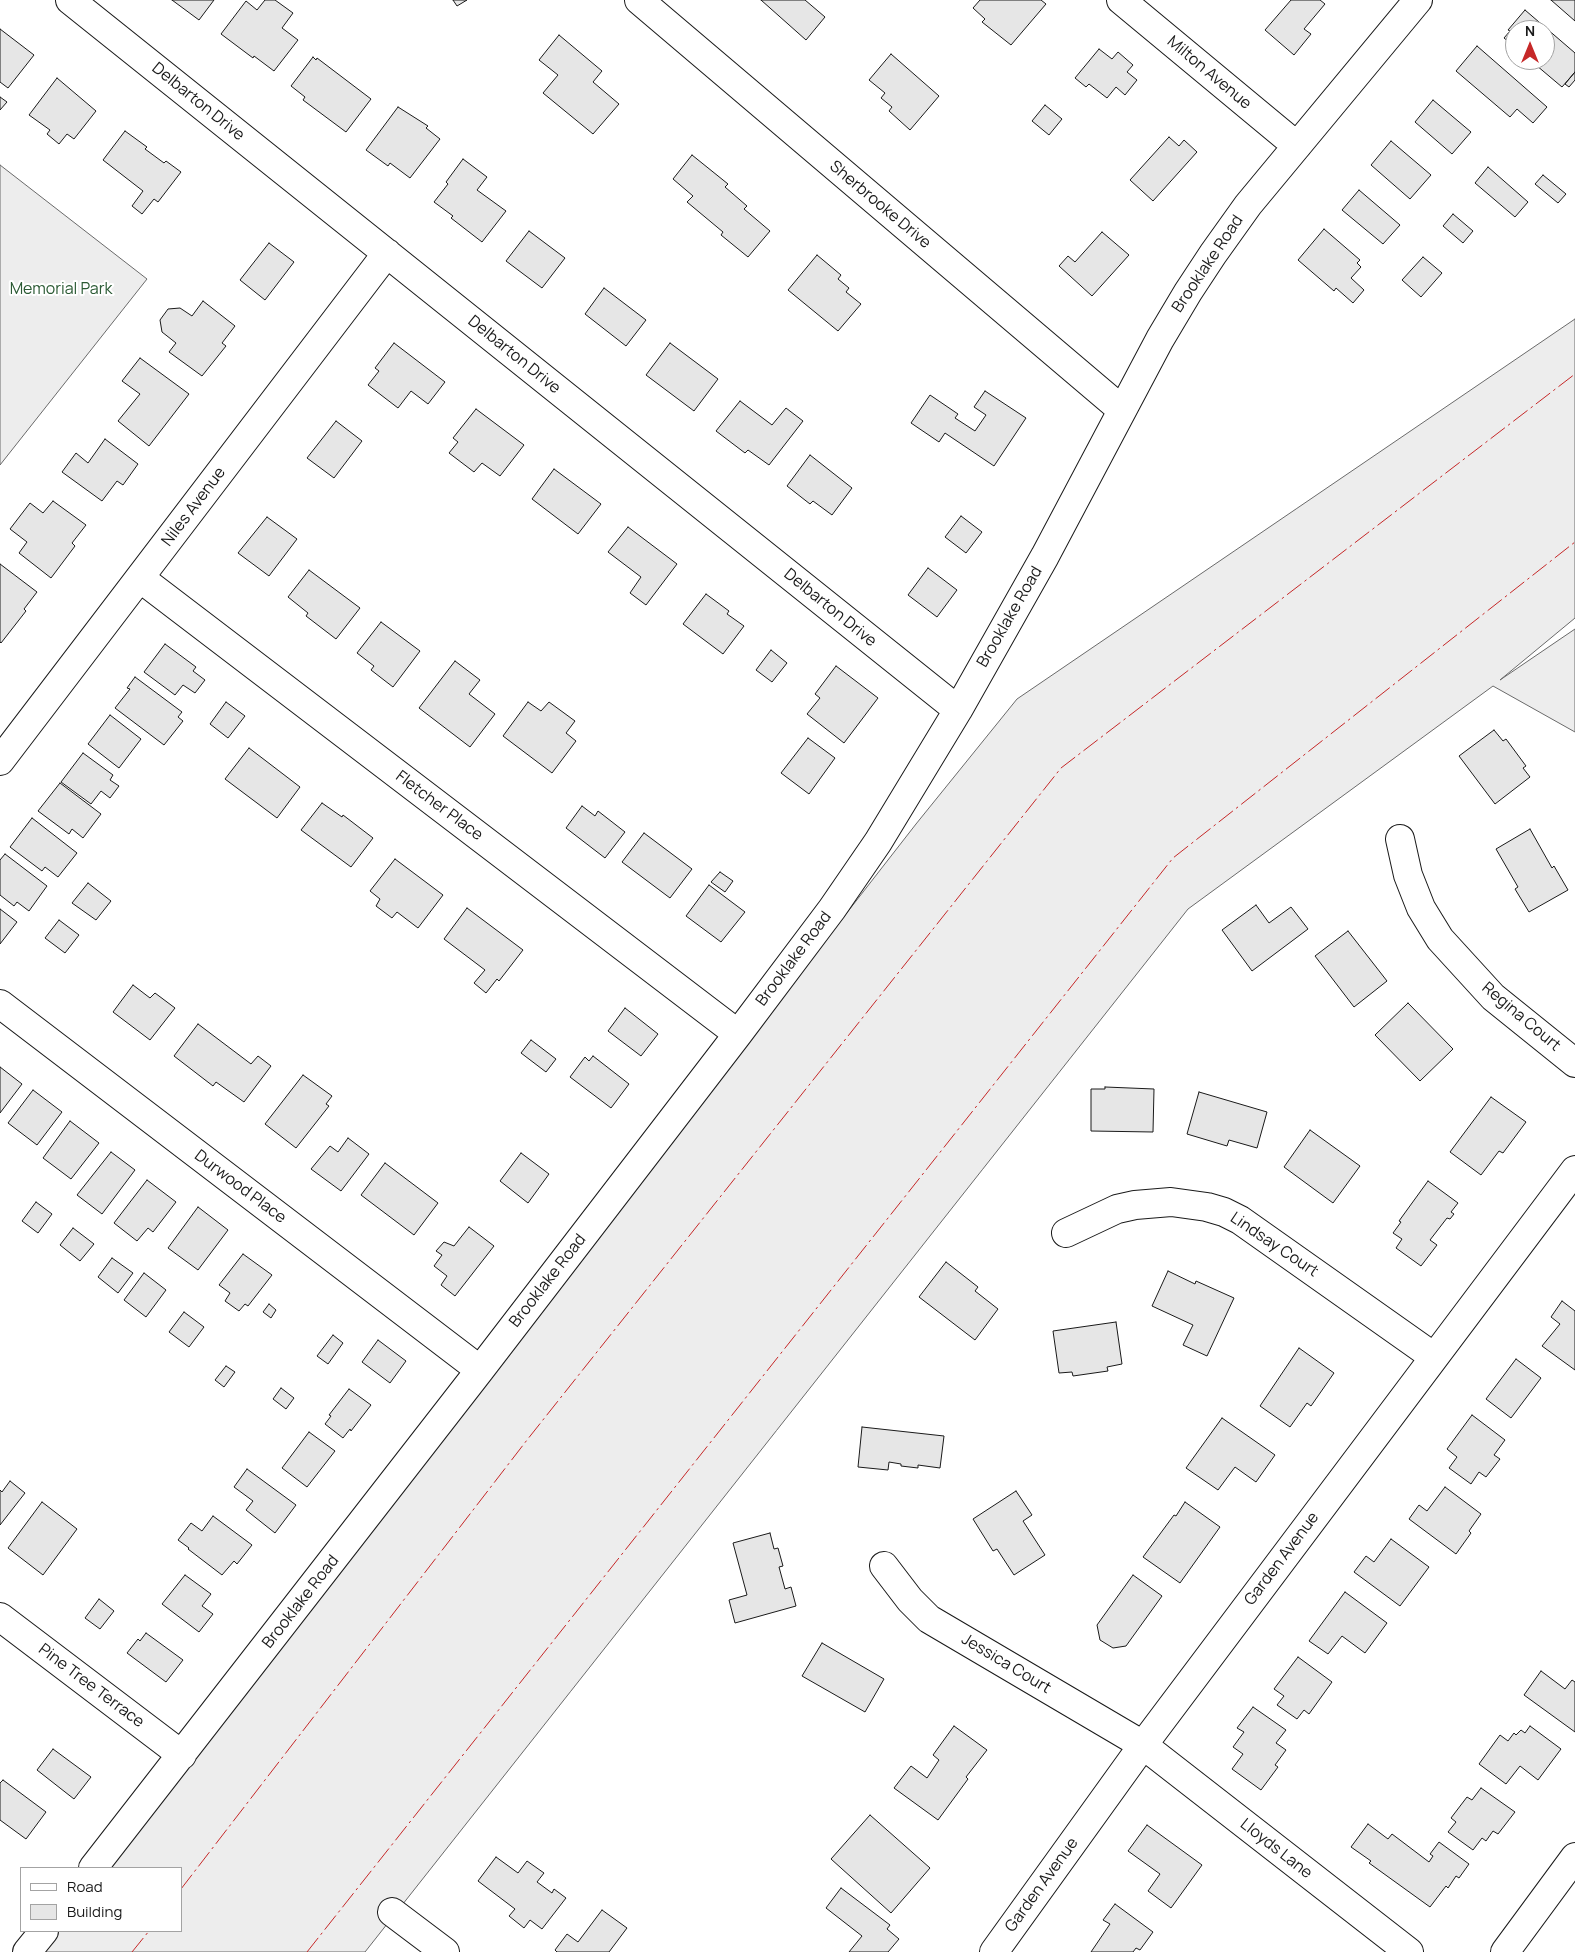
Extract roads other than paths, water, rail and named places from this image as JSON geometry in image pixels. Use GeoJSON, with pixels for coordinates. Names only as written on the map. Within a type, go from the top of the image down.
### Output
{"type":"FeatureCollection","features":[{"type":"Feature","properties":{"kind":"street","name":"Delbarton Drive"},"geometry":{"type":"LineString","coordinates":[[70,0],[958,710]]}},
{"type":"Feature","properties":{"kind":"street","name":"Sherbrooke Drive"},"geometry":{"type":"LineString","coordinates":[[639,0],[1122,410]]}},
{"type":"Feature","properties":{"kind":"street","name":"Milton Avenue"},"geometry":{"type":"LineString","coordinates":[[1121,0],[1297,146]]}},
{"type":"Feature","properties":{"kind":"street","name":"Brooklake Road"},"geometry":{"type":"LineString","coordinates":[[94,1867],[182,1756],[480,1370],[832,909],[878,842],[958,710],[1045,556],[1160,340],[1212,254],[1248,205],[1418,0]]}},
{"type":"Feature","properties":{"kind":"street","name":"Niles Avenue"},"geometry":{"type":"LineString","coordinates":[[0,761],[387,253]]}},
{"type":"Feature","properties":{"kind":"street","name":"Fletcher Place"},"geometry":{"type":"LineString","coordinates":[[140,578],[738,1034]]}},
{"type":"Feature","properties":{"kind":"street","name":"Regina Court"},"geometry":{"type":"LineString","coordinates":[[1400,839],[1408,875],[1421,908],[1440,939],[1493,997],[1575,1062]]}},
{"type":"Feature","properties":{"kind":"street","name":"Durwood Place"},"geometry":{"type":"LineString","coordinates":[[0,1004],[480,1370]]}},
{"type":"Feature","properties":{"kind":"street","name":"Garden Avenue"},"geometry":{"type":"LineString","coordinates":[[994,1952],[1143,1745],[1575,1170]]}},
{"type":"Feature","properties":{"kind":"street","name":"Lindsay Court"},"geometry":{"type":"LineString","coordinates":[[1066,1232],[1117,1209],[1135,1205],[1171,1202],[1207,1207],[1224,1212],[1240,1220],[1434,1357]]}},
{"type":"Feature","properties":{"kind":"street","name":"Jessica Court"},"geometry":{"type":"LineString","coordinates":[[884,1566],[910,1600],[929,1618],[1143,1745]]}},
{"type":"Feature","properties":{"kind":"street","name":"Pine Tree Terrace"},"geometry":{"type":"LineString","coordinates":[[0,1617],[182,1756]]}},
{"type":"Feature","properties":{"kind":"street","name":"Lloyds Lane"},"geometry":{"type":"LineString","coordinates":[[1143,1745],[1409,1952]]}},
{"type":"Feature","properties":{"kind":"street"},"geometry":{"type":"LineString","coordinates":[[1505,1952],[1575,1857]]}},
{"type":"Feature","properties":{"kind":"street"},"geometry":{"type":"LineString","coordinates":[[392,1912],[445,1952]]}},
{"type":"Feature","properties":{"kind":"street"},"geometry":{"type":"LineString","coordinates":[[27,1952],[43,1932]]}},
{"type":"Feature","properties":{"kind":"park label","name":"Memorial Park"},"geometry":{"type":"Point","coordinates":[61,290]}}]}
